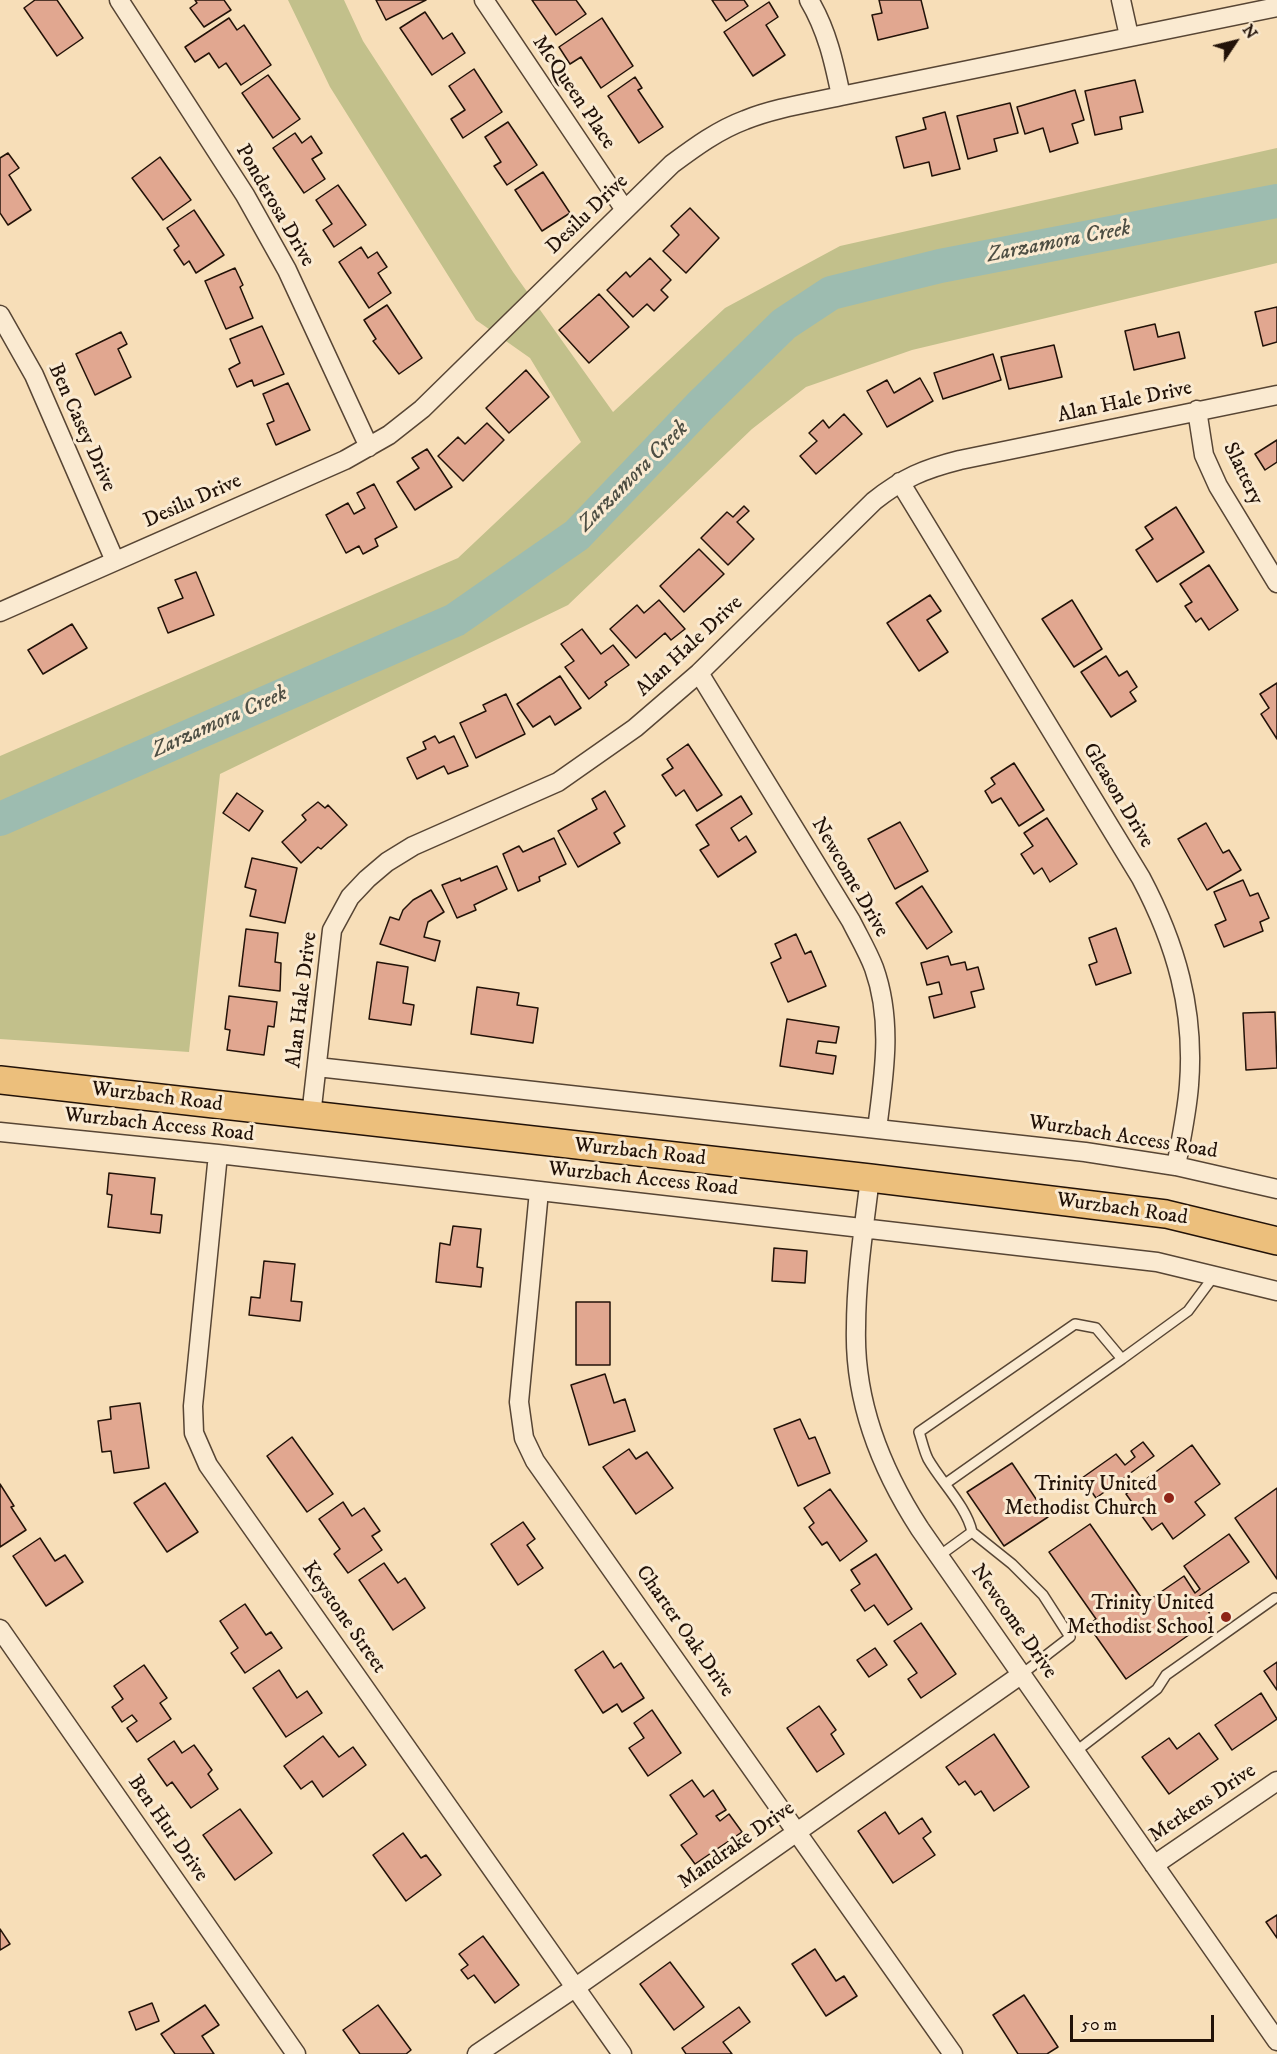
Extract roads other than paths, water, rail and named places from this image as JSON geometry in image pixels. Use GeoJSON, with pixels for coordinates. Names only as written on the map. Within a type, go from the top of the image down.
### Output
{"type":"FeatureCollection","features":[{"type":"Feature","properties":{"kind":"main road","name":"Wurzbach Road"},"geometry":{"type":"LineString","coordinates":[[0,1080],[870,1178],[1166,1214],[1277,1241]]}},
{"type":"Feature","properties":{"kind":"street","name":"Ponderosa Drive"},"geometry":{"type":"LineString","coordinates":[[119,0],[245,195],[287,270],[369,447]]}},
{"type":"Feature","properties":{"kind":"street","name":"McQueen Place"},"geometry":{"type":"LineString","coordinates":[[484,0],[625,210]]}},
{"type":"Feature","properties":{"kind":"street"},"geometry":{"type":"LineString","coordinates":[[809,0],[822,23],[830,46],[841,96]]}},
{"type":"Feature","properties":{"kind":"street"},"geometry":{"type":"LineString","coordinates":[[1121,0],[1128,36]]}},
{"type":"Feature","properties":{"kind":"street","name":"Desilu Drive"},"geometry":{"type":"LineString","coordinates":[[0,612],[334,464],[389,435],[423,409],[672,164],[694,147],[743,121],[769,112],[841,96],[1277,7]]}},
{"type":"Feature","properties":{"kind":"street","name":"Ben Casey Drive"},"geometry":{"type":"LineString","coordinates":[[0,315],[34,375],[115,561]]}},
{"type":"Feature","properties":{"kind":"street","name":"Alan Hale Drive"},"geometry":{"type":"LineString","coordinates":[[311,1116],[332,930],[350,897],[387,862],[413,846],[558,782],[635,728],[699,673],[874,501],[900,482],[929,468],[960,460],[1277,395]]}},
{"type":"Feature","properties":{"kind":"street","name":"Slattery"},"geometry":{"type":"LineString","coordinates":[[1197,410],[1204,455],[1218,486],[1277,583]]}},
{"type":"Feature","properties":{"kind":"street","name":"Gleason Drive"},"geometry":{"type":"LineString","coordinates":[[900,482],[1158,909],[1171,942],[1188,1013],[1189,1085],[1176,1167]]}},
{"type":"Feature","properties":{"kind":"street","name":"Newcome Drive"},"geometry":{"type":"LineString","coordinates":[[699,673],[851,921],[873,965],[883,1003],[886,1054],[877,1129]]}},
{"type":"Feature","properties":{"kind":"street","name":"Wurzbach Access Road"},"geometry":{"type":"LineString","coordinates":[[317,1067],[1084,1152],[1176,1167],[1277,1189]]}},
{"type":"Feature","properties":{"kind":"street","name":"Wurzbach Access Road"},"geometry":{"type":"LineString","coordinates":[[0,1132],[1157,1262],[1277,1292]]}},
{"type":"Feature","properties":{"kind":"street","name":"Keystone Street"},"geometry":{"type":"LineString","coordinates":[[218,1155],[193,1406],[194,1433],[208,1465],[622,2054]]}},
{"type":"Feature","properties":{"kind":"street","name":"Newcome Drive"},"geometry":{"type":"LineString","coordinates":[[870,1178],[856,1328],[858,1365],[873,1437],[887,1472],[904,1504],[939,1556],[1277,2041]]}},
{"type":"Feature","properties":{"kind":"street","name":"Charter Oak Drive"},"geometry":{"type":"LineString","coordinates":[[539,1191],[519,1402],[524,1438],[535,1461],[953,2054]]}},
{"type":"Feature","properties":{"kind":"street","name":"Ben Hur Drive"},"geometry":{"type":"LineString","coordinates":[[0,1629],[296,2054]]}},
{"type":"Feature","properties":{"kind":"street","name":"Mandrake Drive"},"geometry":{"type":"LineString","coordinates":[[477,2054],[1022,1674]]}},
{"type":"Feature","properties":{"kind":"street","name":"Merkens Drive"},"geometry":{"type":"LineString","coordinates":[[1154,1865],[1277,1781]]}},
{"type":"Feature","properties":{"kind":"lane"},"geometry":{"type":"LineString","coordinates":[[945,1484],[1188,1311],[1215,1276]]}},
{"type":"Feature","properties":{"kind":"lane"},"geometry":{"type":"LineString","coordinates":[[1022,1674],[1070,1637],[1043,1595],[1012,1564],[972,1532],[967,1518],[927,1458],[919,1432],[1074,1324],[1096,1329],[1122,1359]]}},
{"type":"Feature","properties":{"kind":"lane"},"geometry":{"type":"LineString","coordinates":[[939,1556],[972,1532]]}},
{"type":"Feature","properties":{"kind":"lane"},"geometry":{"type":"LineString","coordinates":[[1075,1752],[1157,1689],[1166,1675],[1275,1598]]}},
{"type":"Feature","properties":{"kind":"waterway","name":"Zarzamora Creek"},"geometry":{"type":"LineString","coordinates":[[0,819],[455,620],[577,535],[700,406],[784,324],[831,293],[940,266],[1277,201]]}},
{"type":"Feature","properties":{"kind":"place","name":"Trinity United Methodist Church"},"geometry":{"type":"Point","coordinates":[1169,1498]}},
{"type":"Feature","properties":{"kind":"place","name":"Trinity United Methodist School"},"geometry":{"type":"Point","coordinates":[1226,1617]}}]}
